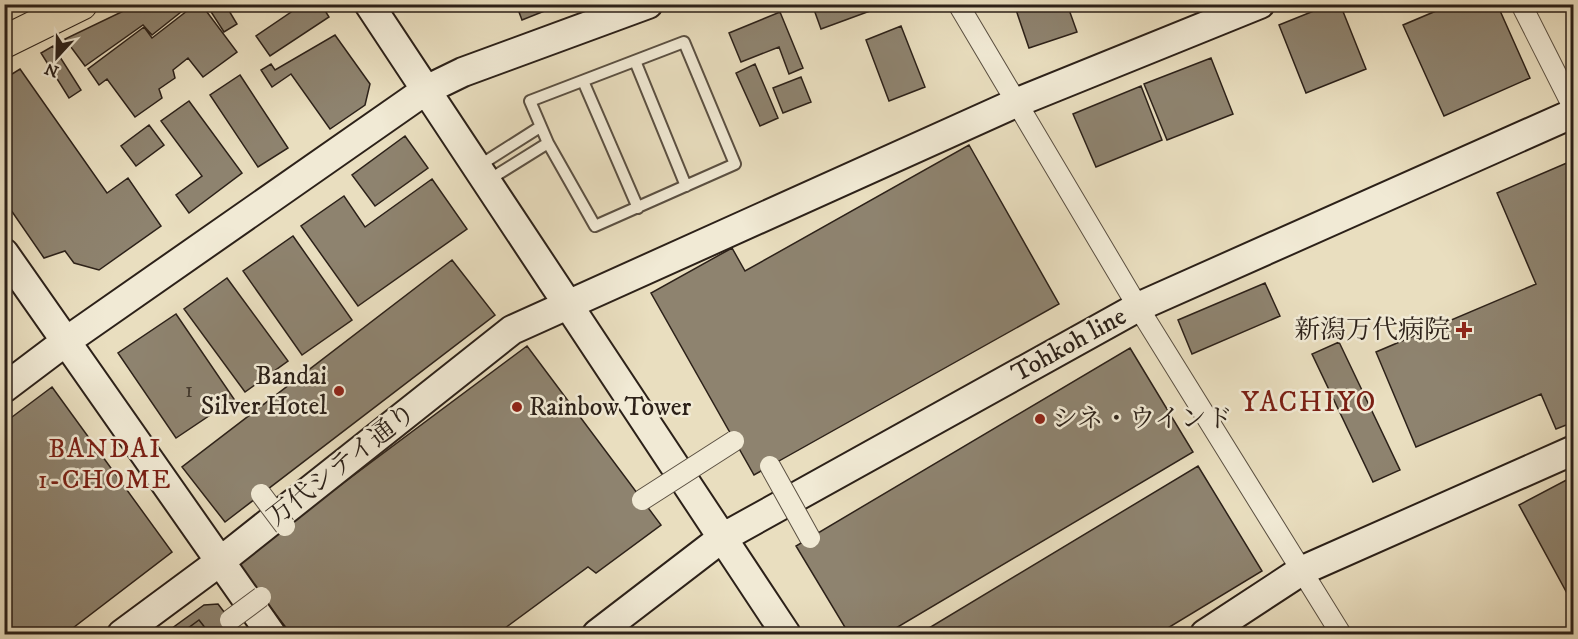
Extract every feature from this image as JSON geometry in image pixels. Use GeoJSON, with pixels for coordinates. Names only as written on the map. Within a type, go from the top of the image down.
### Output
{"type":"FeatureCollection","features":[{"type":"Feature","properties":{"kind":"main road"},"geometry":{"type":"LineString","coordinates":[[4,42],[81,4]]}},
{"type":"Feature","properties":{"kind":"street"},"geometry":{"type":"LineString","coordinates":[[369,4],[786,634]]}},
{"type":"Feature","properties":{"kind":"street"},"geometry":{"type":"LineString","coordinates":[[4,388],[65,342],[426,90],[463,72],[648,4]]}},
{"type":"Feature","properties":{"kind":"street"},"geometry":{"type":"LineString","coordinates":[[958,4],[1138,307],[1341,634]]}},
{"type":"Feature","properties":{"kind":"street","name":"万代シテイ通り"},"geometry":{"type":"LineString","coordinates":[[122,634],[222,560],[512,330],[1018,102],[1260,4]]}},
{"type":"Feature","properties":{"kind":"street"},"geometry":{"type":"LineString","coordinates":[[1521,4],[1574,109]]}},
{"type":"Feature","properties":{"kind":"street","name":"Tohkoh line"},"geometry":{"type":"LineString","coordinates":[[597,634],[722,538],[1138,307],[1574,114]]}},
{"type":"Feature","properties":{"kind":"street"},"geometry":{"type":"LineString","coordinates":[[4,253],[272,634]]}},
{"type":"Feature","properties":{"kind":"street"},"geometry":{"type":"LineString","coordinates":[[642,500],[734,441]]}},
{"type":"Feature","properties":{"kind":"street"},"geometry":{"type":"LineString","coordinates":[[1205,634],[1301,571],[1574,450]]}},
{"type":"Feature","properties":{"kind":"street"},"geometry":{"type":"LineString","coordinates":[[770,466],[810,538]]}},
{"type":"Feature","properties":{"kind":"street"},"geometry":{"type":"LineString","coordinates":[[261,495],[285,526]]}},
{"type":"Feature","properties":{"kind":"street"},"geometry":{"type":"LineString","coordinates":[[230,621],[261,597]]}},
{"type":"Feature","properties":{"kind":"lane"},"geometry":{"type":"LineString","coordinates":[[684,42],[735,164],[595,226],[548,143],[530,101],[635,61],[684,42]]}},
{"type":"Feature","properties":{"kind":"lane"},"geometry":{"type":"LineString","coordinates":[[635,61],[686,186]]}},
{"type":"Feature","properties":{"kind":"lane"},"geometry":{"type":"LineString","coordinates":[[583,81],[638,208]]}},
{"type":"Feature","properties":{"kind":"lane"},"geometry":{"type":"LineString","coordinates":[[482,174],[540,127]]}},
{"type":"Feature","properties":{"kind":"lane"},"geometry":{"type":"LineString","coordinates":[[482,174],[548,143]]}},
{"type":"Feature","properties":{"kind":"building"},"geometry":{"type":"Polygon","coordinates":[[[138,4],[191,4],[152,35],[143,25],[85,66],[65,39],[138,4]]]}},
{"type":"Feature","properties":{"kind":"building"},"geometry":{"type":"Polygon","coordinates":[[[196,4],[201,4],[237,52],[203,77],[188,58],[173,70],[175,78],[159,89],[162,98],[135,117],[107,79],[99,85],[88,69],[144,27],[152,38],[196,4]]]}},
{"type":"Feature","properties":{"kind":"building"},"geometry":{"type":"Polygon","coordinates":[[[206,4],[225,4],[237,24],[224,32],[206,4]]]}},
{"type":"Feature","properties":{"kind":"building"},"geometry":{"type":"Polygon","coordinates":[[[303,4],[321,4],[329,17],[270,56],[256,36],[303,4]]]}},
{"type":"Feature","properties":{"kind":"building"},"geometry":{"type":"Polygon","coordinates":[[[516,4],[545,4],[547,10],[522,20],[516,4]]]}},
{"type":"Feature","properties":{"kind":"building"},"geometry":{"type":"Polygon","coordinates":[[[812,4],[889,4],[821,29],[812,4]]]}},
{"type":"Feature","properties":{"kind":"building"},"geometry":{"type":"Polygon","coordinates":[[[1014,4],[1067,4],[1077,32],[1029,48],[1014,4]]]}},
{"type":"Feature","properties":{"kind":"building"},"geometry":{"type":"Polygon","coordinates":[[[1331,4],[1340,4],[1366,69],[1306,93],[1279,25],[1331,4]]]}},
{"type":"Feature","properties":{"kind":"building"},"geometry":{"type":"Polygon","coordinates":[[[1441,4],[1497,4],[1530,78],[1444,116],[1403,25],[1443,8],[1441,4]]]}},
{"type":"Feature","properties":{"kind":"building"},"geometry":{"type":"Polygon","coordinates":[[[780,12],[803,68],[789,74],[779,47],[741,62],[729,33],[780,12]]]}},
{"type":"Feature","properties":{"kind":"building"},"geometry":{"type":"Polygon","coordinates":[[[901,26],[925,87],[889,101],[866,40],[901,26]]]}},
{"type":"Feature","properties":{"kind":"building"},"geometry":{"type":"Polygon","coordinates":[[[335,35],[370,84],[365,105],[330,129],[291,74],[272,87],[261,70],[271,64],[275,70],[335,35]]]}},
{"type":"Feature","properties":{"kind":"building"},"geometry":{"type":"Polygon","coordinates":[[[53,46],[81,90],[69,98],[41,53],[53,46]]]}},
{"type":"Feature","properties":{"kind":"building"},"geometry":{"type":"Polygon","coordinates":[[[1211,58],[1233,114],[1167,140],[1144,84],[1211,58]]]}},
{"type":"Feature","properties":{"kind":"building"},"geometry":{"type":"Polygon","coordinates":[[[755,64],[778,118],[760,126],[736,73],[755,64]]]}},
{"type":"Feature","properties":{"kind":"building"},"geometry":{"type":"Polygon","coordinates":[[[20,69],[107,193],[128,178],[161,226],[99,270],[74,263],[65,251],[44,258],[4,200],[4,79],[20,69]]]}},
{"type":"Feature","properties":{"kind":"building"},"geometry":{"type":"Polygon","coordinates":[[[240,75],[288,148],[258,167],[210,95],[240,75]]]}},
{"type":"Feature","properties":{"kind":"building"},"geometry":{"type":"Polygon","coordinates":[[[801,77],[811,102],[783,113],[773,88],[801,77]]]}},
{"type":"Feature","properties":{"kind":"building"},"geometry":{"type":"Polygon","coordinates":[[[1141,86],[1162,140],[1096,167],[1073,114],[1141,86]]]}},
{"type":"Feature","properties":{"kind":"building"},"geometry":{"type":"Polygon","coordinates":[[[189,101],[242,173],[189,213],[176,195],[202,176],[161,121],[189,101]]]}},
{"type":"Feature","properties":{"kind":"building"},"geometry":{"type":"Polygon","coordinates":[[[149,125],[164,145],[136,166],[121,146],[149,125]]]}},
{"type":"Feature","properties":{"kind":"building"},"geometry":{"type":"Polygon","coordinates":[[[405,136],[428,168],[375,206],[352,175],[405,136]]]}},
{"type":"Feature","properties":{"kind":"building"},"geometry":{"type":"Polygon","coordinates":[[[969,145],[1059,304],[754,475],[651,293],[732,248],[745,271],[969,145]]]}},
{"type":"Feature","properties":{"kind":"building"},"geometry":{"type":"Polygon","coordinates":[[[1569,162],[1574,174],[1574,422],[1556,429],[1541,394],[1416,447],[1376,352],[1536,284],[1497,193],[1569,162]]]}},
{"type":"Feature","properties":{"kind":"building"},"geometry":{"type":"Polygon","coordinates":[[[432,179],[467,229],[358,306],[301,226],[344,196],[365,227],[432,179]]]}},
{"type":"Feature","properties":{"kind":"building"},"geometry":{"type":"Polygon","coordinates":[[[293,236],[352,320],[302,355],[243,271],[293,236]]]}},
{"type":"Feature","properties":{"kind":"building","name":"Bandai Silver Hotel"},"geometry":{"type":"Polygon","coordinates":[[[452,260],[495,315],[225,522],[182,467],[452,260]]]}},
{"type":"Feature","properties":{"kind":"building"},"geometry":{"type":"Polygon","coordinates":[[[227,278],[288,361],[245,392],[184,309],[227,278]]]}},
{"type":"Feature","properties":{"kind":"building"},"geometry":{"type":"Polygon","coordinates":[[[1265,283],[1280,316],[1192,354],[1178,320],[1265,283]]]}},
{"type":"Feature","properties":{"kind":"building"},"geometry":{"type":"Polygon","coordinates":[[[176,314],[234,399],[176,438],[118,353],[176,314]]]}},
{"type":"Feature","properties":{"kind":"building"},"geometry":{"type":"Polygon","coordinates":[[[1339,342],[1400,470],[1373,482],[1312,354],[1339,342]]]}},
{"type":"Feature","properties":{"kind":"building"},"geometry":{"type":"Polygon","coordinates":[[[527,346],[661,525],[596,573],[588,567],[497,634],[291,634],[236,563],[527,346]]]}},
{"type":"Feature","properties":{"kind":"building"},"geometry":{"type":"Polygon","coordinates":[[[1130,348],[1193,452],[886,634],[849,634],[796,546],[1130,348]]]}},
{"type":"Feature","properties":{"kind":"building"},"geometry":{"type":"Polygon","coordinates":[[[52,387],[172,552],[65,634],[4,634],[4,423],[52,387]]]}},
{"type":"Feature","properties":{"kind":"building"},"geometry":{"type":"Polygon","coordinates":[[[1198,466],[1262,571],[1158,634],[919,634],[1198,466]]]}},
{"type":"Feature","properties":{"kind":"building"},"geometry":{"type":"Polygon","coordinates":[[[1574,476],[1574,592],[1568,595],[1519,505],[1574,476]]]}},
{"type":"Feature","properties":{"kind":"building"},"geometry":{"type":"Polygon","coordinates":[[[218,604],[241,634],[210,634],[199,620],[180,634],[164,634],[204,605],[218,604]]]}},
{"type":"Feature","properties":{"kind":"building"},"geometry":{"type":"Polygon","coordinates":[[[199,620],[210,634],[180,634],[199,620]]]}},
{"type":"Feature","properties":{"kind":"place","name":"新潟万代病院"},"geometry":{"type":"Point","coordinates":[1464,330]}},
{"type":"Feature","properties":{"kind":"place","name":"Bandai Silver Hotel"},"geometry":{"type":"Point","coordinates":[339,391]}},
{"type":"Feature","properties":{"kind":"place","name":"Rainbow Tower"},"geometry":{"type":"Point","coordinates":[517,407]}},
{"type":"Feature","properties":{"kind":"place","name":"シネ・ウインド"},"geometry":{"type":"Point","coordinates":[1040,419]}},
{"type":"Feature","properties":{"kind":"district","name":"YACHIYO"},"geometry":{"type":"Point","coordinates":[1309,402]}},
{"type":"Feature","properties":{"kind":"district","name":"BANDAI 1-CHOME"},"geometry":{"type":"Point","coordinates":[105,464]}}]}
